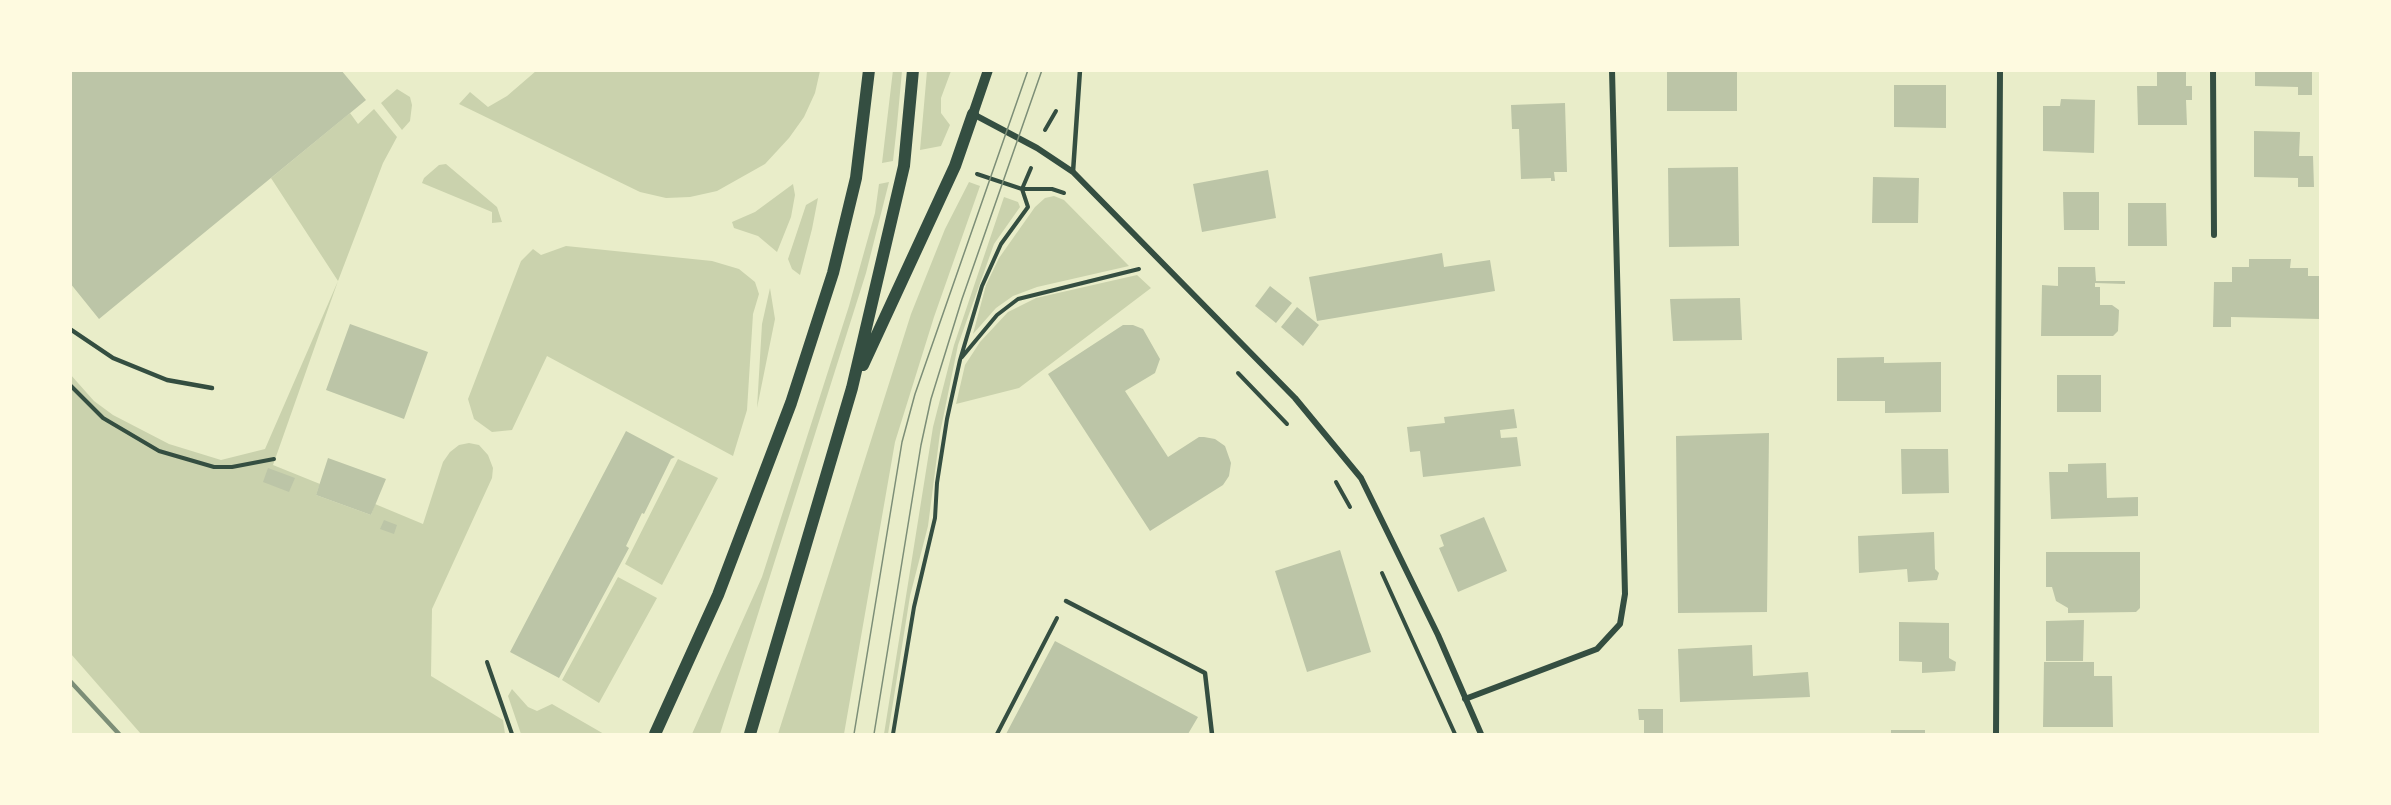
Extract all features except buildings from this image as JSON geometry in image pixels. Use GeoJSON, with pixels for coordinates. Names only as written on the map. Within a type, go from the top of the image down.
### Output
{"type":"FeatureCollection","features":[{"type":"Feature","properties":{"kind":"main road"},"geometry":{"type":"LineString","coordinates":[[655,735],[718,595],[791,403],[833,273],[856,178],[869,70]]}},
{"type":"Feature","properties":{"kind":"main road"},"geometry":{"type":"LineString","coordinates":[[750,735],[852,388],[904,166],[914,70]]}},
{"type":"Feature","properties":{"kind":"main road"},"geometry":{"type":"LineString","coordinates":[[852,388],[955,166],[973,114]]}},
{"type":"Feature","properties":{"kind":"street"},"geometry":{"type":"LineString","coordinates":[[988,70],[973,114],[1037,148],[1073,172],[1295,398],[1361,478],[1481,735]]}},
{"type":"Feature","properties":{"kind":"street"},"geometry":{"type":"LineString","coordinates":[[1465,699],[1597,649],[1620,624],[1625,594],[1612,70]]}},
{"type":"Feature","properties":{"kind":"street"},"geometry":{"type":"LineString","coordinates":[[1996,735],[2000,70]]}},
{"type":"Feature","properties":{"kind":"street"},"geometry":{"type":"LineString","coordinates":[[2213,70],[2214,235]]}},
{"type":"Feature","properties":{"kind":"lane"},"geometry":{"type":"LineString","coordinates":[[1073,172],[1080,70]]}},
{"type":"Feature","properties":{"kind":"lane"},"geometry":{"type":"LineString","coordinates":[[70,329],[113,358],[168,380],[212,388]]}},
{"type":"Feature","properties":{"kind":"lane"},"geometry":{"type":"LineString","coordinates":[[1066,601],[1205,673],[1212,735]]}},
{"type":"Feature","properties":{"kind":"path"},"geometry":{"type":"LineString","coordinates":[[893,735],[914,607],[935,518],[940,460],[960,360],[992,259],[1028,207],[1022,189],[1052,189],[1065,194]]}},
{"type":"Feature","properties":{"kind":"path"},"geometry":{"type":"LineString","coordinates":[[960,360],[997,315],[1018,299],[1139,269],[1159,259]]}},
{"type":"Feature","properties":{"kind":"path"},"geometry":{"type":"LineString","coordinates":[[1131,261],[1147,278]]}},
{"type":"Feature","properties":{"kind":"path"},"geometry":{"type":"LineString","coordinates":[[1230,364],[1295,433]]}},
{"type":"Feature","properties":{"kind":"path"},"geometry":{"type":"LineString","coordinates":[[70,385],[103,418],[159,451],[214,467],[232,467],[274,459]]}},
{"type":"Feature","properties":{"kind":"path"},"geometry":{"type":"LineString","coordinates":[[1334,478],[1353,514]]}},
{"type":"Feature","properties":{"kind":"path"},"geometry":{"type":"LineString","coordinates":[[1378,563],[1455,735]]}},
{"type":"Feature","properties":{"kind":"path"},"geometry":{"type":"LineString","coordinates":[[997,735],[1066,601]]}},
{"type":"Feature","properties":{"kind":"path"},"geometry":{"type":"LineString","coordinates":[[487,662],[512,735]]}},
{"type":"Feature","properties":{"kind":"green space"},"geometry":{"type":"Polygon","coordinates":[[[893,70],[902,71],[893,161],[882,163],[893,70]]]}},
{"type":"Feature","properties":{"kind":"green space"},"geometry":{"type":"Polygon","coordinates":[[[536,71],[820,71],[815,93],[804,117],[789,138],[765,164],[717,191],[690,197],[666,198],[640,192],[459,104],[470,92],[488,107],[507,96],[536,71]]]}},
{"type":"Feature","properties":{"kind":"green space"},"geometry":{"type":"Polygon","coordinates":[[[927,71],[951,71],[941,98],[941,113],[950,125],[941,146],[920,150],[927,71]]]}},
{"type":"Feature","properties":{"kind":"green space"},"geometry":{"type":"Polygon","coordinates":[[[397,89],[410,97],[412,105],[410,121],[402,130],[381,103],[397,89]]]}},
{"type":"Feature","properties":{"kind":"green space"},"geometry":{"type":"Polygon","coordinates":[[[374,109],[397,137],[383,163],[338,281],[271,178],[350,113],[358,124],[374,109]]]}},
{"type":"Feature","properties":{"kind":"green space"},"geometry":{"type":"Polygon","coordinates":[[[446,164],[497,207],[502,222],[492,223],[492,212],[422,183],[424,178],[439,165],[446,164]]]}},
{"type":"Feature","properties":{"kind":"green space"},"geometry":{"type":"Polygon","coordinates":[[[889,182],[866,273],[720,734],[692,734],[762,577],[849,306],[875,213],[879,184],[889,182]]]}},
{"type":"Feature","properties":{"kind":"green space"},"geometry":{"type":"Polygon","coordinates":[[[969,182],[980,186],[934,317],[895,442],[844,734],[778,734],[911,314],[945,229],[969,182]]]}},
{"type":"Feature","properties":{"kind":"green space"},"geometry":{"type":"Polygon","coordinates":[[[793,184],[795,195],[791,217],[777,252],[758,236],[734,228],[732,222],[755,212],[793,184]]]}},
{"type":"Feature","properties":{"kind":"green space"},"geometry":{"type":"Polygon","coordinates":[[[1054,196],[1064,200],[1129,266],[1037,287],[1013,296],[996,308],[973,334],[986,285],[999,258],[1035,207],[1045,198],[1054,196]]]}},
{"type":"Feature","properties":{"kind":"green space"},"geometry":{"type":"Polygon","coordinates":[[[1004,197],[1018,202],[1020,207],[994,244],[958,345],[940,433],[928,526],[910,596],[888,734],[884,734],[933,427],[954,345],[1004,197]]]}},
{"type":"Feature","properties":{"kind":"green space"},"geometry":{"type":"Polygon","coordinates":[[[818,198],[800,275],[792,269],[788,259],[806,205],[818,198]]]}},
{"type":"Feature","properties":{"kind":"green space"},"geometry":{"type":"Polygon","coordinates":[[[566,246],[712,261],[739,269],[755,282],[759,294],[753,314],[747,410],[733,456],[547,356],[512,430],[492,432],[474,419],[468,399],[521,261],[533,249],[541,255],[566,246]]]}},
{"type":"Feature","properties":{"kind":"green space"},"geometry":{"type":"Polygon","coordinates":[[[1137,275],[1151,288],[1019,388],[956,404],[965,365],[980,342],[1008,312],[1036,298],[1137,275]]]}},
{"type":"Feature","properties":{"kind":"green space"},"geometry":{"type":"Polygon","coordinates":[[[338,281],[273,465],[320,484],[316,495],[371,515],[375,504],[423,524],[443,462],[450,452],[459,445],[469,443],[479,445],[488,455],[493,468],[492,478],[432,609],[431,676],[503,720],[505,734],[141,734],[71,654],[70,374],[94,401],[113,415],[169,444],[221,460],[265,449],[338,281]]]}},
{"type":"Feature","properties":{"kind":"green space"},"geometry":{"type":"Polygon","coordinates":[[[770,288],[775,319],[757,408],[762,324],[770,288]]]}},
{"type":"Feature","properties":{"kind":"green space"},"geometry":{"type":"Polygon","coordinates":[[[678,459],[718,478],[662,585],[625,564],[678,459]]]}},
{"type":"Feature","properties":{"kind":"green space"},"geometry":{"type":"Polygon","coordinates":[[[618,577],[657,598],[599,703],[562,680],[618,577]]]}},
{"type":"Feature","properties":{"kind":"green space"},"geometry":{"type":"Polygon","coordinates":[[[512,689],[528,707],[537,711],[552,704],[604,734],[521,734],[508,696],[512,689]]]}},
{"type":"Feature","properties":{"kind":"tram line"},"geometry":{"type":"LineString","coordinates":[[854,734],[902,442],[915,394],[1028,70]]}},
{"type":"Feature","properties":{"kind":"tram line"},"geometry":{"type":"LineString","coordinates":[[874,734],[921,445],[931,399],[962,299],[1042,70]]}},
{"type":"Feature","properties":{"kind":"railway"},"geometry":{"type":"LineString","coordinates":[[70,681],[119,734]]}}]}
